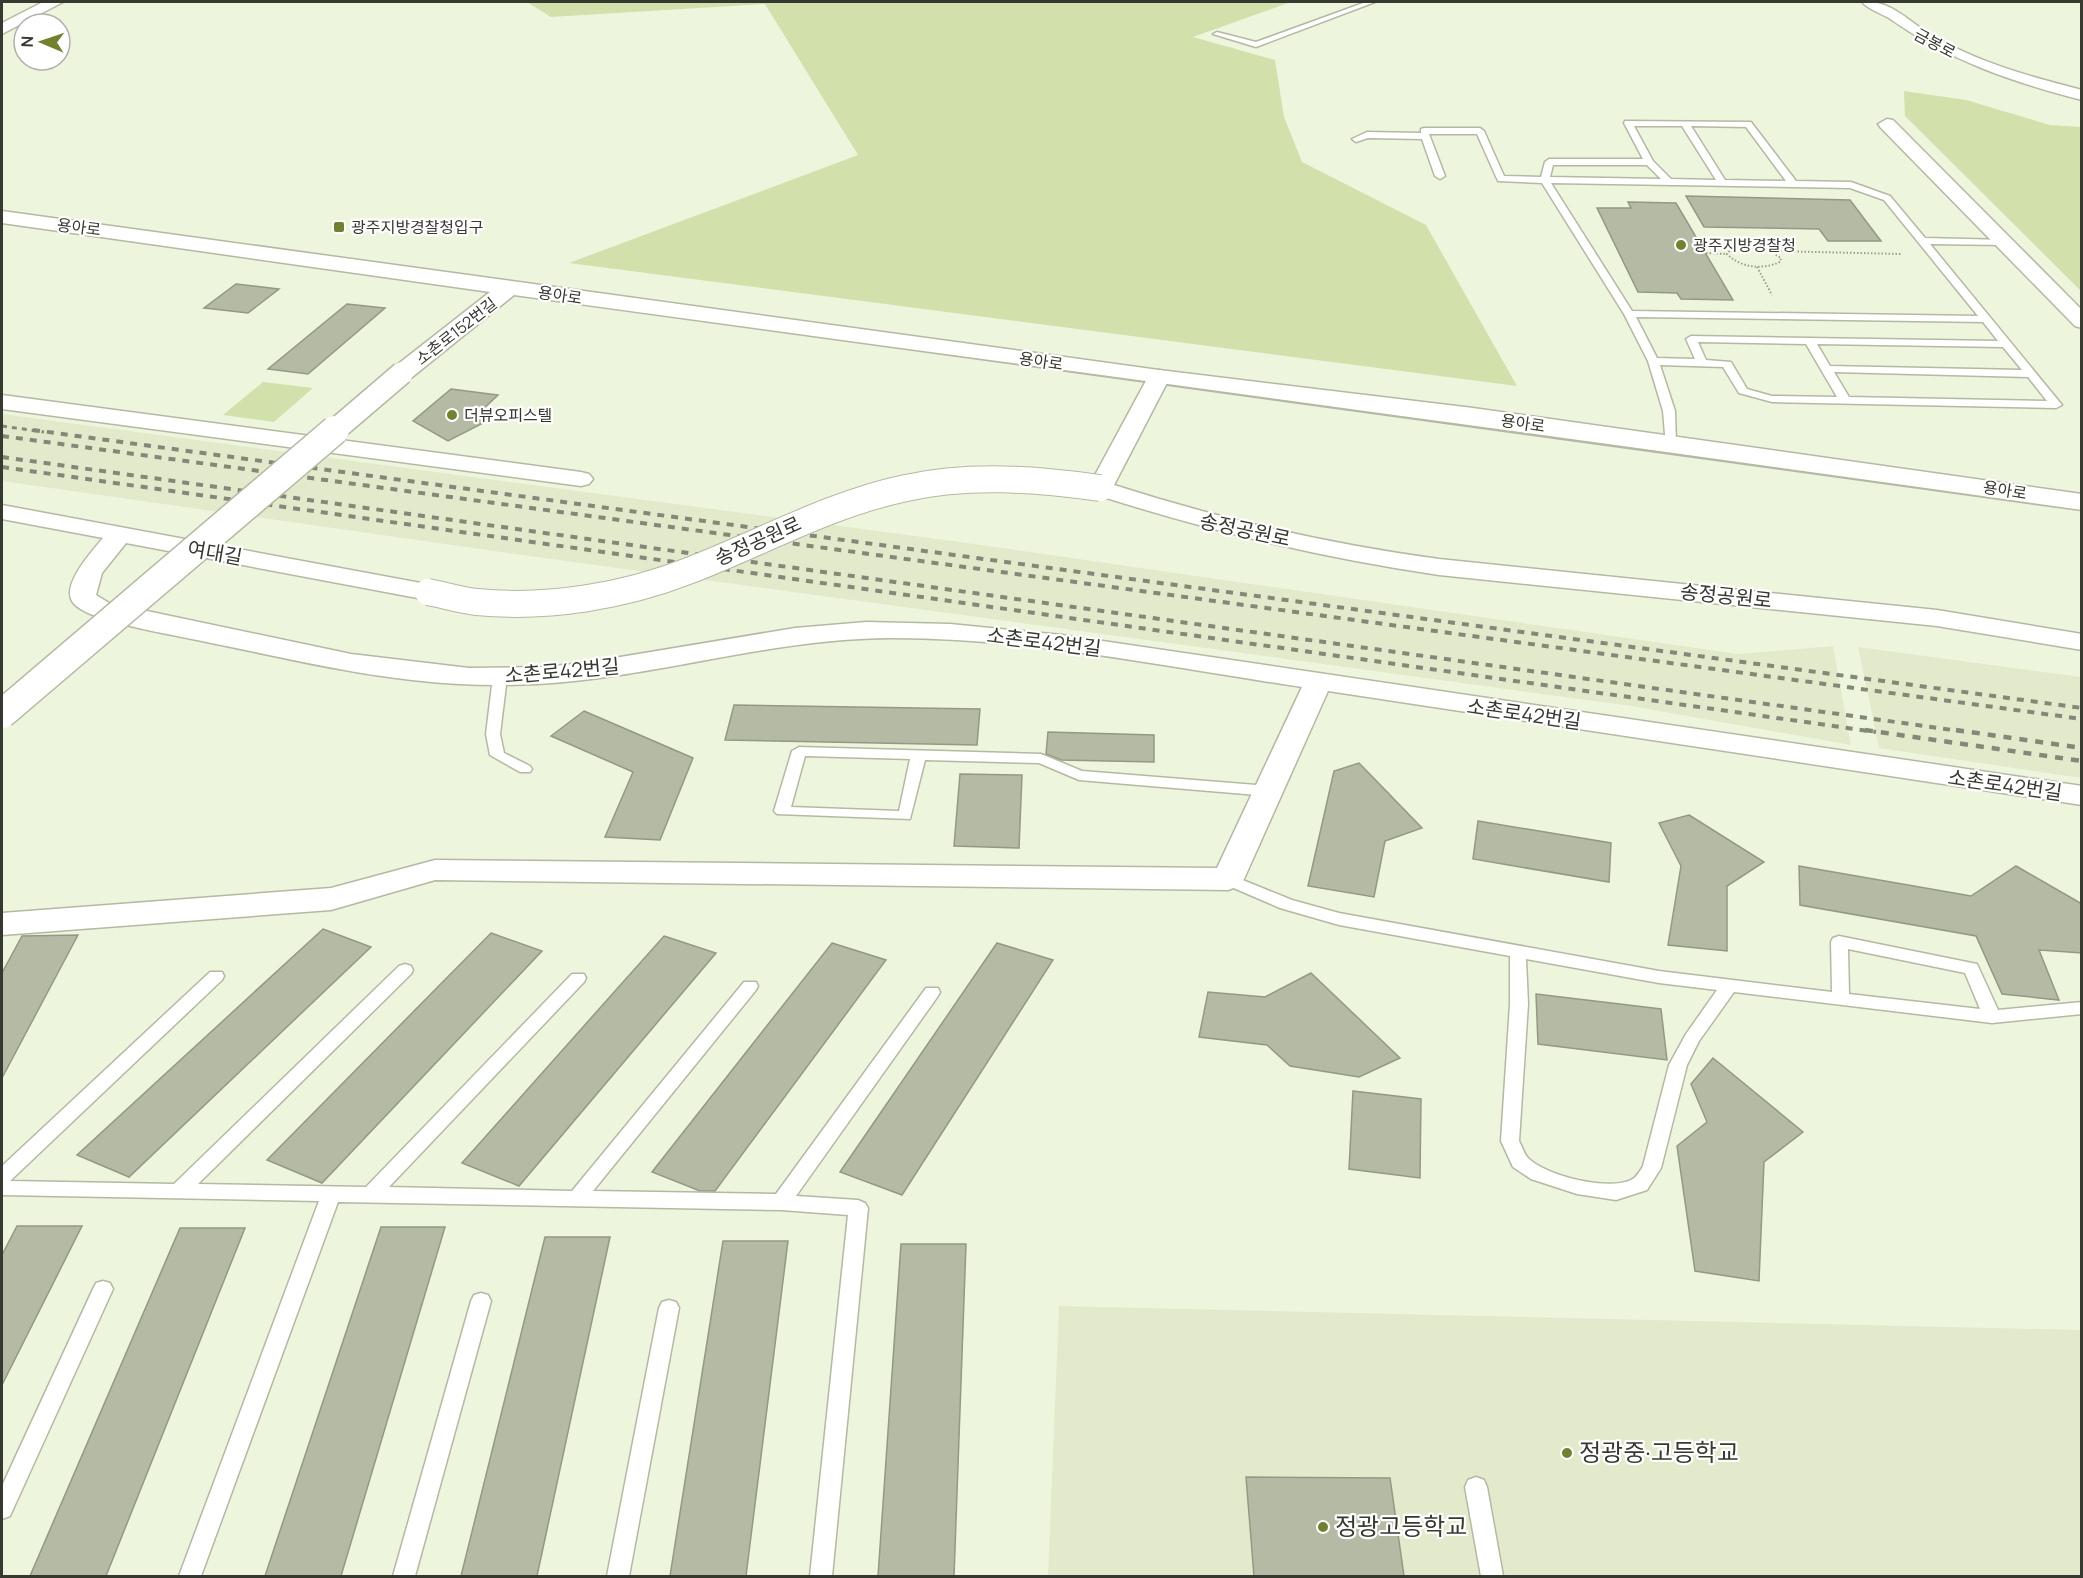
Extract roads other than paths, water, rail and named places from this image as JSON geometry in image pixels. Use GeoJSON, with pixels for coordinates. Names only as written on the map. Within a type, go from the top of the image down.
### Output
{"type":"FeatureCollection","features":[{"type":"Feature","properties":{"kind":"street"},"geometry":{"type":"LineString","coordinates":[[2,29],[55,2]]}},
{"type":"Feature","properties":{"kind":"street","name":"금봉로"},"geometry":{"type":"LineString","coordinates":[[1869,2],[1888,8],[1909,29],[1972,63],[2020,79],[2082,95]]}},
{"type":"Feature","properties":{"kind":"street"},"geometry":{"type":"LineString","coordinates":[[1887,124],[2082,322]]}},
{"type":"Feature","properties":{"kind":"street","name":"용아로"},"geometry":{"type":"LineString","coordinates":[[2,217],[2082,502]]}},
{"type":"Feature","properties":{"kind":"street","name":"소촌로152번길"},"geometry":{"type":"LineString","coordinates":[[2,714],[402,373],[509,288]]}},
{"type":"Feature","properties":{"kind":"street"},"geometry":{"type":"LineString","coordinates":[[1100,488],[1159,377]]}},
{"type":"Feature","properties":{"kind":"street"},"geometry":{"type":"LineString","coordinates":[[2,402],[581,479]]}},
{"type":"Feature","properties":{"kind":"street","name":"송정공원로"},"geometry":{"type":"LineString","coordinates":[[428,592],[480,602],[528,602],[632,590],[689,571],[839,505],[915,485],[993,478],[1034,479],[1100,488],[1189,517],[1368,557],[1438,567],[1937,618],[2082,642]]}},
{"type":"Feature","properties":{"kind":"street","name":"여대길"},"geometry":{"type":"LineString","coordinates":[[2,512],[118,536],[428,592]]}},
{"type":"Feature","properties":{"kind":"street","name":"소촌로42번길"},"geometry":{"type":"LineString","coordinates":[[118,536],[93,567],[82,587],[83,598],[100,609],[372,668],[425,675],[500,677],[567,673],[669,659],[783,638],[892,628],[982,634],[2082,796]]}},
{"type":"Feature","properties":{"kind":"street"},"geometry":{"type":"LineString","coordinates":[[2,924],[331,899],[435,870],[1228,879],[1318,683]]}},
{"type":"Feature","properties":{"kind":"lane"},"geometry":{"type":"LineString","coordinates":[[1217,34],[1256,45],[1371,2]]}},
{"type":"Feature","properties":{"kind":"lane"},"geometry":{"type":"LineString","coordinates":[[1669,182],[1649,162],[1628,123],[1748,124],[1793,184]]}},
{"type":"Feature","properties":{"kind":"lane"},"geometry":{"type":"LineString","coordinates":[[1684,124],[1722,183]]}},
{"type":"Feature","properties":{"kind":"lane"},"geometry":{"type":"LineString","coordinates":[[1440,176],[1424,131],[1480,131],[1501,180],[1851,185],[1887,198],[2056,405],[1772,399],[1743,391],[1727,364],[1653,361]]}},
{"type":"Feature","properties":{"kind":"lane"},"geometry":{"type":"LineString","coordinates":[[1356,139],[1367,135],[1426,136]]}},
{"type":"Feature","properties":{"kind":"lane"},"geometry":{"type":"LineString","coordinates":[[1649,162],[1549,162],[1545,180],[1629,314],[1653,361],[1669,411],[1670,444]]}},
{"type":"Feature","properties":{"kind":"lane"},"geometry":{"type":"LineString","coordinates":[[1923,241],[2004,242]]}},
{"type":"Feature","properties":{"kind":"lane"},"geometry":{"type":"LineString","coordinates":[[1629,314],[1986,319]]}},
{"type":"Feature","properties":{"kind":"lane"},"geometry":{"type":"LineString","coordinates":[[1702,363],[1691,339],[2007,344]]}},
{"type":"Feature","properties":{"kind":"lane"},"geometry":{"type":"LineString","coordinates":[[1810,340],[1846,402]]}},
{"type":"Feature","properties":{"kind":"lane"},"geometry":{"type":"LineString","coordinates":[[1827,369],[2031,374]]}},
{"type":"Feature","properties":{"kind":"lane"},"geometry":{"type":"LineString","coordinates":[[500,677],[493,734],[497,755],[525,769]]}},
{"type":"Feature","properties":{"kind":"lane"},"geometry":{"type":"LineString","coordinates":[[918,756],[905,816],[782,811],[799,751],[1041,759],[1079,775],[1269,791]]}},
{"type":"Feature","properties":{"kind":"lane"},"geometry":{"type":"LineString","coordinates":[[1228,879],[1286,904],[1339,919],[1729,986],[1992,1017],[2082,1008]]}},
{"type":"Feature","properties":{"kind":"lane"},"geometry":{"type":"LineString","coordinates":[[1841,998],[1839,942],[1971,968],[1992,1017]]}},
{"type":"Feature","properties":{"kind":"lane"},"geometry":{"type":"LineString","coordinates":[[1518,951],[1519,1004],[1510,1142],[1520,1162],[1538,1174],[1577,1187],[1616,1192],[1640,1185],[1652,1168],[1678,1065],[1692,1038],[1729,986]]}},
{"type":"Feature","properties":{"kind":"lane"},"geometry":{"type":"LineString","coordinates":[[179,1191],[405,970]]}},
{"type":"Feature","properties":{"kind":"lane"},"geometry":{"type":"LineString","coordinates":[[2,1177],[216,976]]}},
{"type":"Feature","properties":{"kind":"lane"},"geometry":{"type":"LineString","coordinates":[[369,1196],[578,978]]}},
{"type":"Feature","properties":{"kind":"lane"},"geometry":{"type":"LineString","coordinates":[[575,1200],[750,986]]}},
{"type":"Feature","properties":{"kind":"lane"},"geometry":{"type":"LineString","coordinates":[[781,1202],[933,992]]}},
{"type":"Feature","properties":{"kind":"lane"},"geometry":{"type":"LineString","coordinates":[[2,1188],[781,1202],[858,1208],[821,1576]]}},
{"type":"Feature","properties":{"kind":"lane"},"geometry":{"type":"LineString","coordinates":[[190,1576],[331,1195]]}},
{"type":"Feature","properties":{"kind":"lane"},"geometry":{"type":"LineString","coordinates":[[2,1509],[103,1289]]}},
{"type":"Feature","properties":{"kind":"lane"},"geometry":{"type":"LineString","coordinates":[[404,1576],[481,1301]]}},
{"type":"Feature","properties":{"kind":"lane"},"geometry":{"type":"LineString","coordinates":[[618,1576],[669,1308]]}},
{"type":"Feature","properties":{"kind":"lane"},"geometry":{"type":"LineString","coordinates":[[1476,1487],[1492,1576]]}},
{"type":"Feature","properties":{"kind":"railway"},"geometry":{"type":"LineString","coordinates":[[2,426],[44,432]]}},
{"type":"Feature","properties":{"kind":"railway"},"geometry":{"type":"LineString","coordinates":[[33,430],[2082,708]]}},
{"type":"Feature","properties":{"kind":"railway"},"geometry":{"type":"LineString","coordinates":[[2,436],[2082,719]]}},
{"type":"Feature","properties":{"kind":"railway"},"geometry":{"type":"LineString","coordinates":[[2,457],[1967,732]]}},
{"type":"Feature","properties":{"kind":"railway"},"geometry":{"type":"LineString","coordinates":[[2,467],[1876,732]]}},
{"type":"Feature","properties":{"kind":"railway"},"geometry":{"type":"LineString","coordinates":[[1865,730],[2082,761]]}},
{"type":"Feature","properties":{"kind":"railway"},"geometry":{"type":"LineString","coordinates":[[1956,730],[2082,748]]}},
{"type":"Feature","properties":{"kind":"place","name":"광주지방경찰청입구"},"geometry":{"type":"Point","coordinates":[339,227]}},
{"type":"Feature","properties":{"kind":"place","name":"광주지방경찰청"},"geometry":{"type":"Point","coordinates":[1681,245]}},
{"type":"Feature","properties":{"kind":"place","name":"더뷰오피스텔"},"geometry":{"type":"Point","coordinates":[452,415]}},
{"type":"Feature","properties":{"kind":"place","name":"정광중·고등학교"},"geometry":{"type":"Point","coordinates":[1567,1453]}},
{"type":"Feature","properties":{"kind":"place","name":"정광고등학교"},"geometry":{"type":"Point","coordinates":[1323,1527]}}]}
